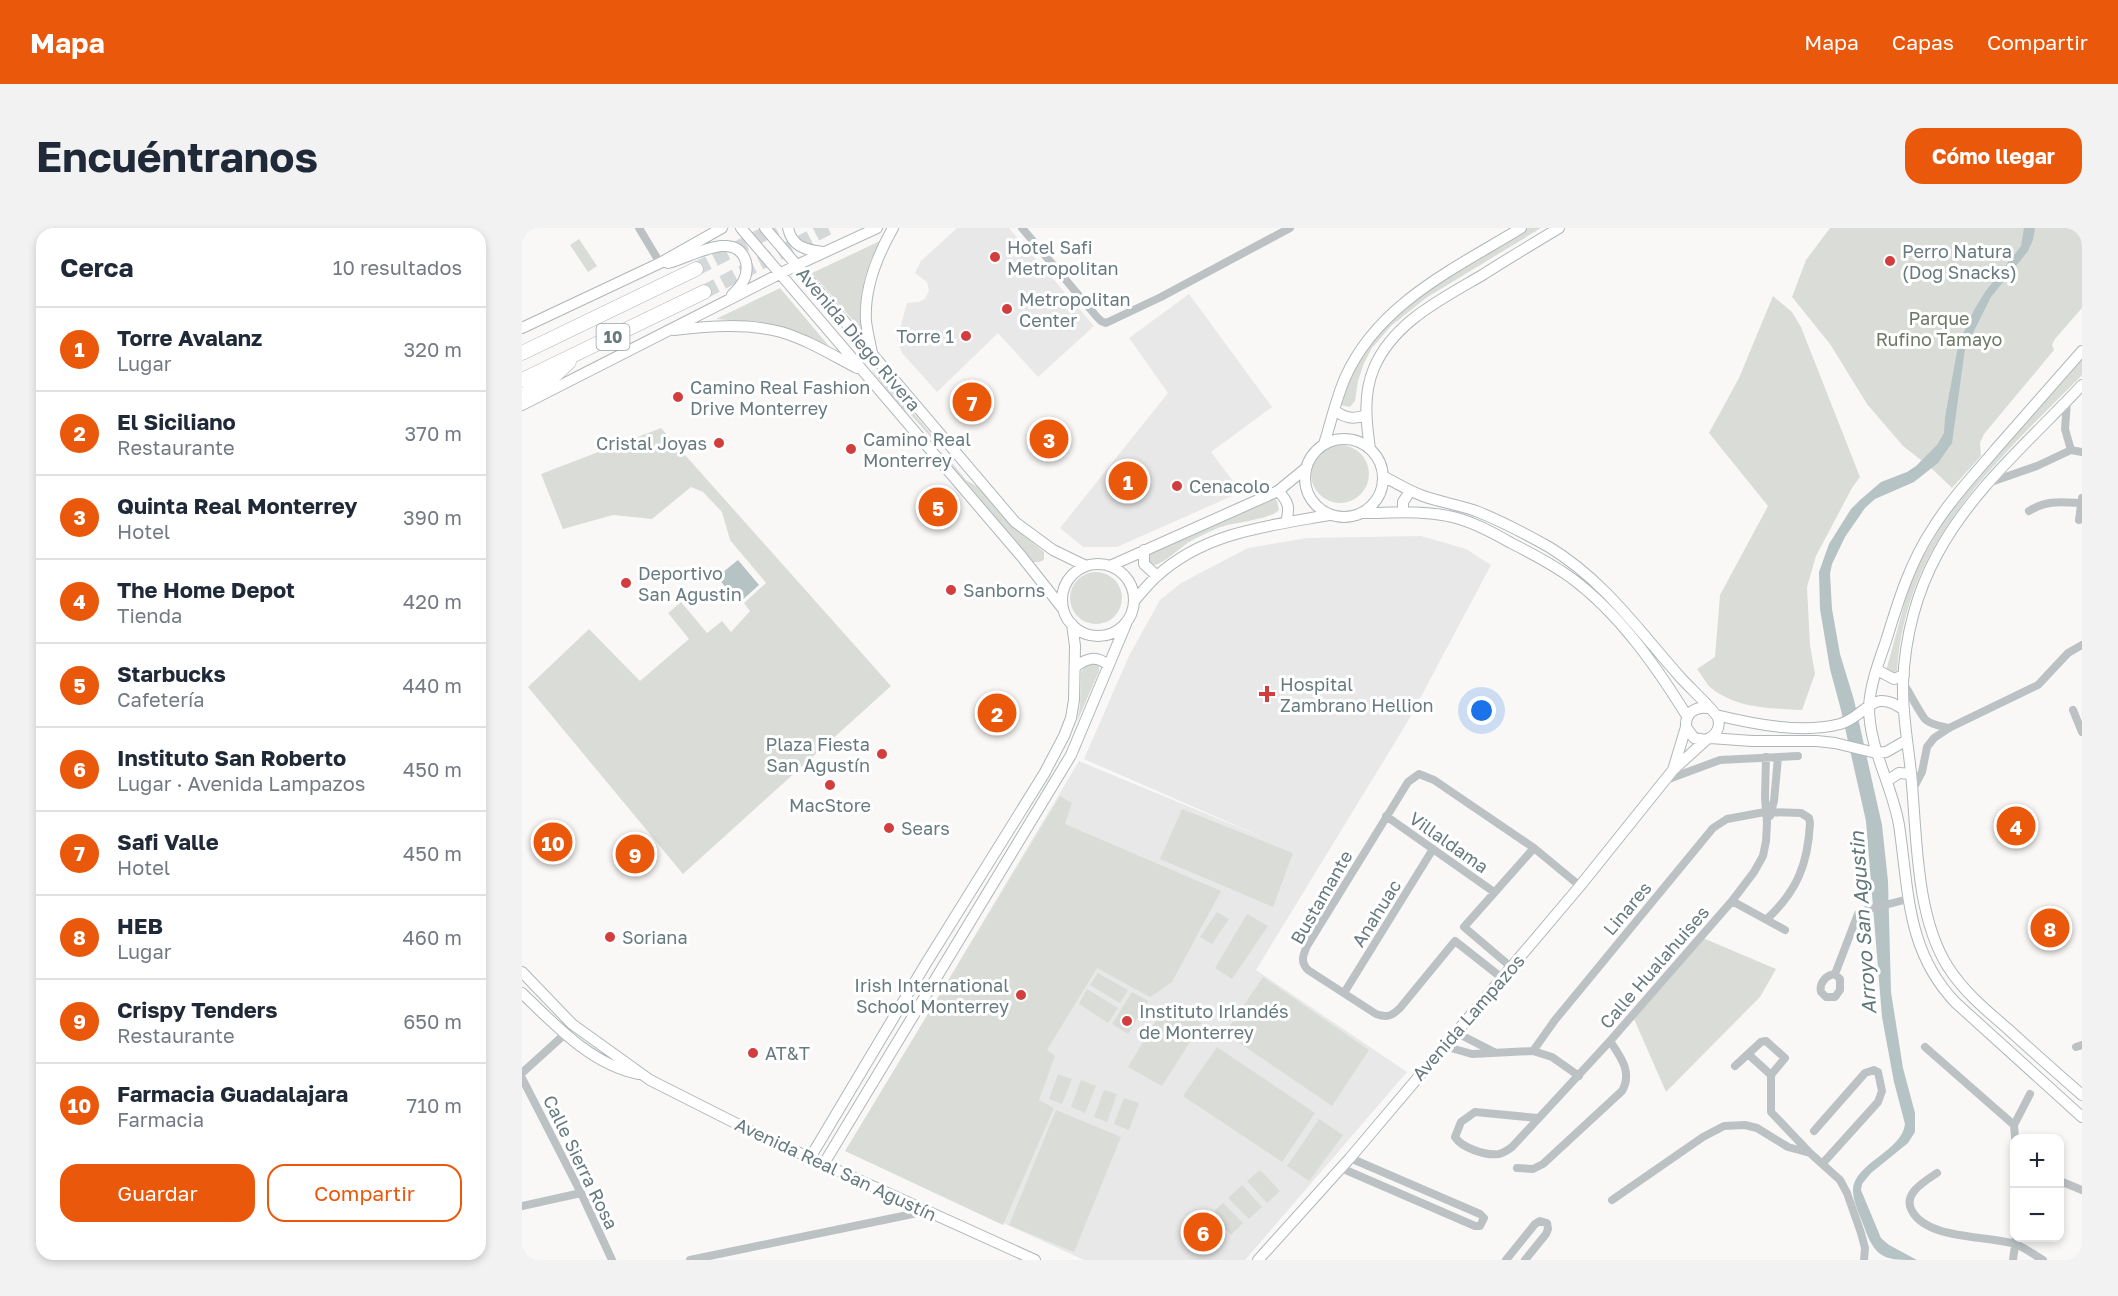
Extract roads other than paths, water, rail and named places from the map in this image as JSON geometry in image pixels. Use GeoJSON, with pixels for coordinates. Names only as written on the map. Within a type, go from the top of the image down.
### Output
{"type":"FeatureCollection","features":[{"type":"Feature","properties":{"kind":"highway","name":"10"},"geometry":{"type":"LineString","coordinates":[[522,353],[696,269]]}},
{"type":"Feature","properties":{"kind":"highway"},"geometry":{"type":"LineString","coordinates":[[522,344],[659,288]]}},
{"type":"Feature","properties":{"kind":"highway","name":"10"},"geometry":{"type":"LineString","coordinates":[[522,380],[704,292]]}},
{"type":"Feature","properties":{"kind":"highway"},"geometry":{"type":"LineString","coordinates":[[522,396],[553,377],[575,355]]}},
{"type":"Feature","properties":{"kind":"highway"},"geometry":{"type":"LineString","coordinates":[[522,404],[553,389]]}},
{"type":"Feature","properties":{"kind":"street"},"geometry":{"type":"LineString","coordinates":[[639,228],[660,263],[676,261],[719,244],[733,246],[739,250],[746,261],[746,276],[742,285],[725,302]]}},
{"type":"Feature","properties":{"kind":"street"},"geometry":{"type":"LineString","coordinates":[[523,324],[660,263],[722,228]]}},
{"type":"Feature","properties":{"kind":"street","name":"Avenida Diego Rivera"},"geometry":{"type":"LineString","coordinates":[[741,228],[1022,556],[1063,609]]}},
{"type":"Feature","properties":{"kind":"street","name":"Avenida Diego Rivera"},"geometry":{"type":"LineString","coordinates":[[765,228],[1015,522],[1053,550],[1086,566]]}},
{"type":"Feature","properties":{"kind":"street"},"geometry":{"type":"LineString","coordinates":[[774,228],[783,249]]}},
{"type":"Feature","properties":{"kind":"street"},"geometry":{"type":"LineString","coordinates":[[788,228],[791,239],[802,248],[826,252]]}},
{"type":"Feature","properties":{"kind":"street"},"geometry":{"type":"LineString","coordinates":[[553,389],[797,265],[877,228]]}},
{"type":"Feature","properties":{"kind":"street"},"geometry":{"type":"LineString","coordinates":[[872,353],[866,321],[868,292],[876,262],[893,228]]}},
{"type":"Feature","properties":{"kind":"street"},"geometry":{"type":"LineString","coordinates":[[1022,228],[1097,317],[1106,323],[1161,297],[1290,228]]}},
{"type":"Feature","properties":{"kind":"street"},"geometry":{"type":"LineString","coordinates":[[1324,444],[1350,367],[1372,333],[1393,311],[1413,295],[1521,228]]}},
{"type":"Feature","properties":{"kind":"street"},"geometry":{"type":"LineString","coordinates":[[1362,513],[1377,497],[1383,483],[1380,466],[1370,449],[1366,415],[1368,390],[1375,366],[1399,331],[1425,310],[1559,228]]}},
{"type":"Feature","properties":{"kind":"street"},"geometry":{"type":"LineString","coordinates":[[665,332],[712,327],[748,327],[780,332],[819,347],[863,371]]}},
{"type":"Feature","properties":{"kind":"street"},"geometry":{"type":"LineString","coordinates":[[2081,1114],[1949,995],[1925,959],[1912,922],[1899,826],[1887,781],[1876,753],[1869,705],[1877,670],[1909,574],[1932,528],[1976,472],[2082,351]]}},
{"type":"Feature","properties":{"kind":"street"},"geometry":{"type":"LineString","coordinates":[[2082,385],[1965,510],[1938,551],[1928,572],[1910,625],[1904,679],[1906,740],[1928,919],[1948,967],[1972,997],[2082,1095]]}},
{"type":"Feature","properties":{"kind":"street"},"geometry":{"type":"LineString","coordinates":[[2067,401],[2065,429],[2071,450]]}},
{"type":"Feature","properties":{"kind":"street"},"geometry":{"type":"LineString","coordinates":[[1334,410],[1352,418],[1366,415]]}},
{"type":"Feature","properties":{"kind":"street"},"geometry":{"type":"LineString","coordinates":[[1329,515],[1311,497],[1305,479],[1306,468],[1312,454],[1324,444],[1346,439],[1370,449]]}},
{"type":"Feature","properties":{"kind":"street"},"geometry":{"type":"LineString","coordinates":[[1989,483],[2037,466],[2071,450],[2082,452]]}},
{"type":"Feature","properties":{"kind":"street"},"geometry":{"type":"LineString","coordinates":[[1110,566],[1278,491],[1306,468]]}},
{"type":"Feature","properties":{"kind":"street"},"geometry":{"type":"LineString","coordinates":[[1383,476],[1410,491],[1475,511],[1498,521],[1550,548],[1591,577],[1617,603],[1712,711],[1719,727],[1708,739]]}},
{"type":"Feature","properties":{"kind":"street"},"geometry":{"type":"LineString","coordinates":[[1278,491],[1285,498],[1289,507],[1286,522]]}},
{"type":"Feature","properties":{"kind":"street"},"geometry":{"type":"LineString","coordinates":[[1403,513],[1403,502],[1410,491]]}},
{"type":"Feature","properties":{"kind":"street"},"geometry":{"type":"LineString","coordinates":[[2030,511],[2038,505],[2050,502],[2081,501],[2079,520]]}},
{"type":"Feature","properties":{"kind":"street"},"geometry":{"type":"LineString","coordinates":[[1135,600],[1157,576],[1187,553],[1221,537],[1329,515],[1341,517],[1362,513],[1403,513],[1450,516],[1531,553],[1570,577],[1606,608],[1668,686],[1694,738],[1826,742],[1876,753],[1886,752],[1906,740]]}},
{"type":"Feature","properties":{"kind":"street"},"geometry":{"type":"LineString","coordinates":[[1144,550],[1144,564],[1157,576]]}},
{"type":"Feature","properties":{"kind":"street"},"geometry":{"type":"LineString","coordinates":[[823,1165],[1071,755],[1108,665],[1133,613],[1135,600],[1132,587],[1110,566],[1095,564],[1086,566],[1068,581],[1064,590],[1063,609],[1072,624],[1081,631],[1091,636],[1102,636],[1113,634],[1126,624]]}},
{"type":"Feature","properties":{"kind":"street"},"geometry":{"type":"LineString","coordinates":[[810,1158],[1051,761],[1071,718],[1074,700],[1076,667],[1072,624]]}},
{"type":"Feature","properties":{"kind":"street"},"geometry":{"type":"LineString","coordinates":[[1912,792],[1922,772],[1927,747],[1934,738],[1949,728],[2038,686],[2068,653],[2082,645]]}},
{"type":"Feature","properties":{"kind":"street"},"geometry":{"type":"LineString","coordinates":[[1076,667],[1085,660],[1095,658],[1101,659],[1108,665]]}},
{"type":"Feature","properties":{"kind":"street"},"geometry":{"type":"LineString","coordinates":[[1877,670],[1884,675],[1904,679]]}},
{"type":"Feature","properties":{"kind":"street"},"geometry":{"type":"LineString","coordinates":[[1904,679],[1924,719],[1949,728]]}},
{"type":"Feature","properties":{"kind":"street"},"geometry":{"type":"LineString","coordinates":[[1687,722],[1693,710],[1700,707],[1763,725],[1820,726],[1846,722],[1879,700],[1886,700],[1904,710]]}},
{"type":"Feature","properties":{"kind":"street"},"geometry":{"type":"LineString","coordinates":[[2073,710],[2082,732]]}},
{"type":"Feature","properties":{"kind":"street","name":"Avenida Lampazos"},"geometry":{"type":"LineString","coordinates":[[1673,770],[1687,722]]}},
{"type":"Feature","properties":{"kind":"street","name":"Avenida Lampazos"},"geometry":{"type":"LineString","coordinates":[[1258,1260],[1350,1158],[1580,886],[1673,770],[1708,739]]}},
{"type":"Feature","properties":{"kind":"street"},"geometry":{"type":"LineString","coordinates":[[1665,781],[1720,760],[1798,756]]}},
{"type":"Feature","properties":{"kind":"street","name":"Calle Hualahuises"},"geometry":{"type":"LineString","coordinates":[[1766,757],[1768,812]]}},
{"type":"Feature","properties":{"kind":"street","name":"Calle Hualahuises"},"geometry":{"type":"LineString","coordinates":[[1539,1118],[1475,1112],[1461,1122],[1455,1137],[1468,1147],[1482,1152],[1501,1154],[1512,1147],[1579,1076],[1732,901],[1763,856],[1778,757]]}},
{"type":"Feature","properties":{"kind":"street"},"geometry":{"type":"LineString","coordinates":[[1887,781],[1899,773],[1911,774]]}},
{"type":"Feature","properties":{"kind":"street","name":"Bustamante"},"geometry":{"type":"LineString","coordinates":[[1502,978],[1455,941],[1400,1008],[1392,1016],[1387,1017],[1376,1014],[1308,970],[1303,958],[1307,946],[1386,816],[1412,778],[1419,774],[1424,774],[1534,849],[1580,886]]}},
{"type":"Feature","properties":{"kind":"street","name":"Linares"},"geometry":{"type":"LineString","coordinates":[[1533,1051],[1555,1020],[1713,828],[1727,819],[1768,812],[1801,813],[1809,818],[1810,823],[1803,869],[1787,899],[1767,919]]}},
{"type":"Feature","properties":{"kind":"street","name":"Villaldama"},"geometry":{"type":"LineString","coordinates":[[1386,816],[1494,892]]}},
{"type":"Feature","properties":{"kind":"street","name":"Anahuac"},"geometry":{"type":"LineString","coordinates":[[1344,993],[1433,849]]}},
{"type":"Feature","properties":{"kind":"street"},"geometry":{"type":"LineString","coordinates":[[1511,967],[1464,927],[1534,849]]}},
{"type":"Feature","properties":{"kind":"street"},"geometry":{"type":"LineString","coordinates":[[1835,974],[1858,914],[1908,899]]}},
{"type":"Feature","properties":{"kind":"street"},"geometry":{"type":"LineString","coordinates":[[1732,901],[1785,930]]}},
{"type":"Feature","properties":{"kind":"street","name":"Avenida Real San Agustín"},"geometry":{"type":"LineString","coordinates":[[522,972],[572,1024],[639,1074],[823,1165],[1035,1260]]}},
{"type":"Feature","properties":{"kind":"street","name":"Avenida Real San Agustín"},"geometry":{"type":"LineString","coordinates":[[522,993],[565,1034],[618,1069],[639,1074]]}},
{"type":"Feature","properties":{"kind":"street"},"geometry":{"type":"LineString","coordinates":[[1455,1032],[1494,1052]]}},
{"type":"Feature","properties":{"kind":"street"},"geometry":{"type":"LineString","coordinates":[[522,1075],[565,1034]]}},
{"type":"Feature","properties":{"kind":"street"},"geometry":{"type":"LineString","coordinates":[[1517,1168],[1533,1169],[1543,1164],[1622,1091],[1626,1080],[1625,1067],[1610,1041]]}},
{"type":"Feature","properties":{"kind":"street"},"geometry":{"type":"LineString","coordinates":[[1735,1066],[1764,1041],[1771,1044],[1785,1058],[1771,1075],[1771,1112],[1810,1154],[1840,1180],[1847,1193],[1863,1239],[1864,1260]]}},
{"type":"Feature","properties":{"kind":"street"},"geometry":{"type":"LineString","coordinates":[[1444,1046],[1472,1054],[1533,1051],[1552,1057],[1579,1076]]}},
{"type":"Feature","properties":{"kind":"street"},"geometry":{"type":"LineString","coordinates":[[1925,1047],[2014,1125]]}},
{"type":"Feature","properties":{"kind":"street"},"geometry":{"type":"LineString","coordinates":[[1748,1054],[1771,1075]]}},
{"type":"Feature","properties":{"kind":"street"},"geometry":{"type":"LineString","coordinates":[[1814,1131],[1865,1073],[1874,1070],[1878,1072],[1882,1091],[1878,1102],[1823,1163]]}},
{"type":"Feature","properties":{"kind":"street","name":"Calle Sierra Rosa"},"geometry":{"type":"LineString","coordinates":[[522,1075],[612,1260]]}},
{"type":"Feature","properties":{"kind":"street"},"geometry":{"type":"LineString","coordinates":[[2014,1134],[2014,1125],[2030,1094]]}},
{"type":"Feature","properties":{"kind":"street"},"geometry":{"type":"LineString","coordinates":[[1612,1200],[1703,1137],[1724,1126],[1758,1128],[1788,1147],[1810,1154]]}},
{"type":"Feature","properties":{"kind":"street"},"geometry":{"type":"LineString","coordinates":[[1341,1168],[1474,1226],[1484,1223],[1484,1218],[1480,1214],[1350,1158]]}},
{"type":"Feature","properties":{"kind":"street"},"geometry":{"type":"LineString","coordinates":[[1937,1173],[1915,1190],[1910,1199],[1911,1209],[1919,1220],[1938,1229],[2010,1240]]}},
{"type":"Feature","properties":{"kind":"street"},"geometry":{"type":"LineString","coordinates":[[2064,1183],[2082,1190]]}},
{"type":"Feature","properties":{"kind":"street"},"geometry":{"type":"LineString","coordinates":[[1417,1201],[1423,1189]]}},
{"type":"Feature","properties":{"kind":"street"},"geometry":{"type":"LineString","coordinates":[[522,1206],[581,1193]]}},
{"type":"Feature","properties":{"kind":"street"},"geometry":{"type":"LineString","coordinates":[[690,1260],[709,1258],[927,1211]]}},
{"type":"Feature","properties":{"kind":"street"},"geometry":{"type":"LineString","coordinates":[[1506,1260],[1535,1224],[1540,1221],[1546,1223],[1548,1229],[1546,1234],[1524,1260]]}},
{"type":"Feature","properties":{"kind":"street"},"geometry":{"type":"LineString","coordinates":[[2013,1260],[2016,1242]]}},
{"type":"Feature","properties":{"kind":"street"},"geometry":{"type":"LineString","coordinates":[[2017,1242],[2043,1260]]}},
{"type":"Feature","properties":{"kind":"tunnel"},"geometry":{"type":"LineString","coordinates":[[696,269],[776,228]]}},
{"type":"Feature","properties":{"kind":"tunnel"},"geometry":{"type":"LineString","coordinates":[[704,292],[828,228]]}},
{"type":"Feature","properties":{"kind":"place","name":"Hotel Safi Metropolitan"},"geometry":{"type":"Point","coordinates":[995,257]}},
{"type":"Feature","properties":{"kind":"place","name":"Perro Natura (Dog Snacks)"},"geometry":{"type":"Point","coordinates":[1890,261]}},
{"type":"Feature","properties":{"kind":"place","name":"Metropolitan Center"},"geometry":{"type":"Point","coordinates":[1007,309]}},
{"type":"Feature","properties":{"kind":"place","name":"Torre 1"},"geometry":{"type":"Point","coordinates":[966,336]}},
{"type":"Feature","properties":{"kind":"place","name":"Camino Real Fashion Drive Monterrey"},"geometry":{"type":"Point","coordinates":[678,397]}},
{"type":"Feature","properties":{"kind":"place","name":"Safi Valle"},"geometry":{"type":"Point","coordinates":[972,402]}},
{"type":"Feature","properties":{"kind":"place","name":"Quinta Real Monterrey"},"geometry":{"type":"Point","coordinates":[1049,439]}},
{"type":"Feature","properties":{"kind":"place","name":"Cristal Joyas"},"geometry":{"type":"Point","coordinates":[719,443]}},
{"type":"Feature","properties":{"kind":"place","name":"Camino Real Monterrey"},"geometry":{"type":"Point","coordinates":[851,449]}},
{"type":"Feature","properties":{"kind":"place","name":"Torre Avalanz"},"geometry":{"type":"Point","coordinates":[1128,481]}},
{"type":"Feature","properties":{"kind":"place","name":"Cenacolo"},"geometry":{"type":"Point","coordinates":[1177,486]}},
{"type":"Feature","properties":{"kind":"place","name":"Starbucks"},"geometry":{"type":"Point","coordinates":[938,507]}},
{"type":"Feature","properties":{"kind":"place","name":"Deportivo San Agustin"},"geometry":{"type":"Point","coordinates":[626,583]}},
{"type":"Feature","properties":{"kind":"place","name":"Sanborns"},"geometry":{"type":"Point","coordinates":[951,590]}},
{"type":"Feature","properties":{"kind":"place","name":"Hospital Zambrano Hellion"},"geometry":{"type":"Point","coordinates":[1267,694]}},
{"type":"Feature","properties":{"kind":"place","name":"El Siciliano"},"geometry":{"type":"Point","coordinates":[997,713]}},
{"type":"Feature","properties":{"kind":"place","name":"Plaza Fiesta San Agustín"},"geometry":{"type":"Point","coordinates":[882,754]}},
{"type":"Feature","properties":{"kind":"place","name":"MacStore"},"geometry":{"type":"Point","coordinates":[830,785]}},
{"type":"Feature","properties":{"kind":"place","name":"The Home Depot"},"geometry":{"type":"Point","coordinates":[2016,826]}},
{"type":"Feature","properties":{"kind":"place","name":"Sears"},"geometry":{"type":"Point","coordinates":[889,828]}},
{"type":"Feature","properties":{"kind":"place","name":"Farmacia Guadalajara"},"geometry":{"type":"Point","coordinates":[553,842]}},
{"type":"Feature","properties":{"kind":"place","name":"Crispy Tenders"},"geometry":{"type":"Point","coordinates":[635,854]}},
{"type":"Feature","properties":{"kind":"place","name":"HEB"},"geometry":{"type":"Point","coordinates":[2050,928]}},
{"type":"Feature","properties":{"kind":"place","name":"Soriana"},"geometry":{"type":"Point","coordinates":[610,937]}},
{"type":"Feature","properties":{"kind":"place","name":"Irish International School Monterrey"},"geometry":{"type":"Point","coordinates":[1021,995]}},
{"type":"Feature","properties":{"kind":"place","name":"Instituto Irlandés de Monterrey"},"geometry":{"type":"Point","coordinates":[1127,1021]}},
{"type":"Feature","properties":{"kind":"place","name":"AT&T"},"geometry":{"type":"Point","coordinates":[753,1053]}},
{"type":"Feature","properties":{"kind":"place","name":"Instituto San Roberto"},"geometry":{"type":"Point","coordinates":[1203,1232]}},
{"type":"Feature","properties":{"kind":"park label","name":"Parque Rufino Tamayo"},"geometry":{"type":"Point","coordinates":[1939,328]}},
{"type":"Feature","properties":{"kind":"water label","name":"Arroyo San Agustin"},"geometry":{"type":"Point","coordinates":[1862,923]}}]}
